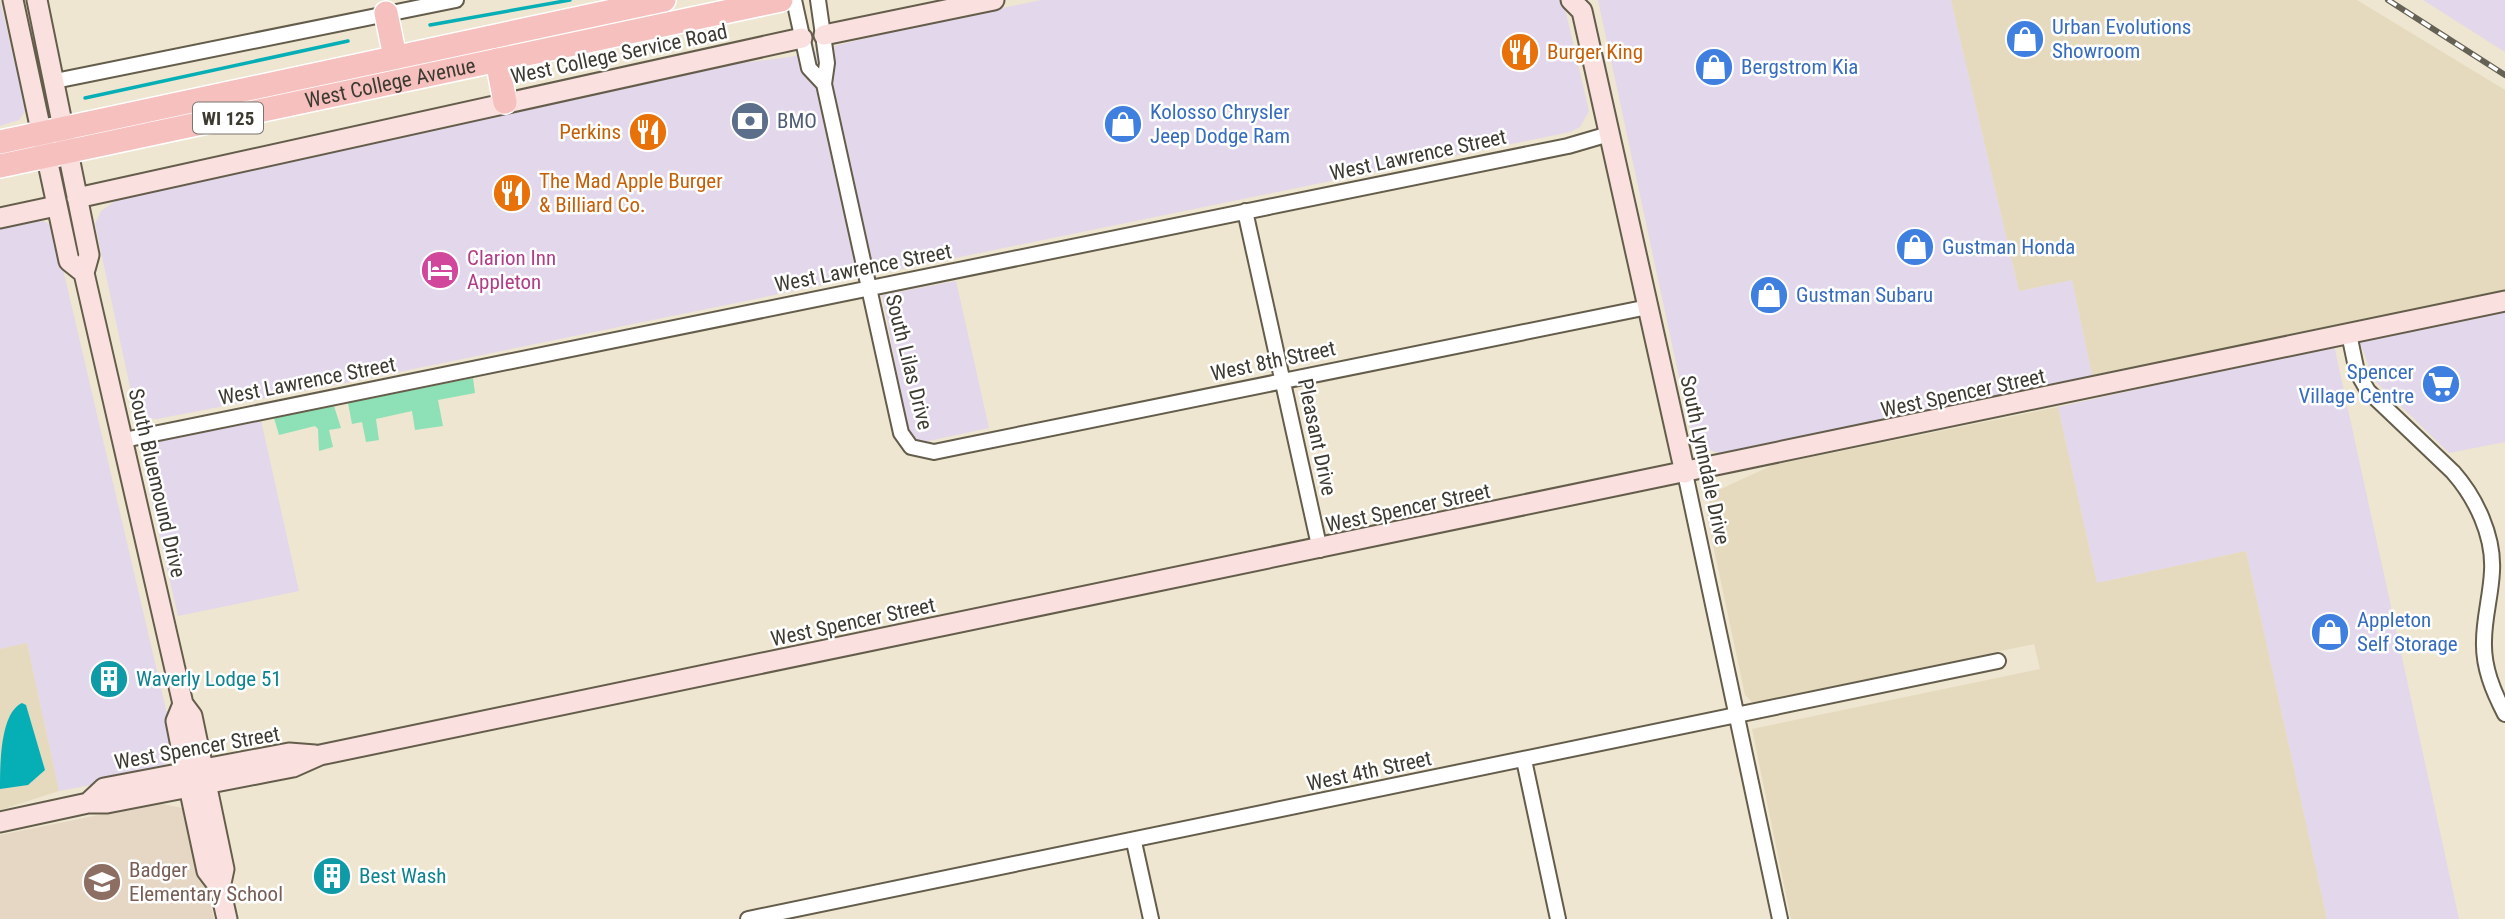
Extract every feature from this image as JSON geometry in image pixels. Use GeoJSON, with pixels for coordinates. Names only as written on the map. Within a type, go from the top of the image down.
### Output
{"type":"FeatureCollection","features":[{"type":"Feature","properties":{"kind":"main road","name":"West College Avenue"},"geometry":{"type":"LineString","coordinates":[[0,166],[56,142],[396,57],[664,0]]}},
{"type":"Feature","properties":{"kind":"main road","name":"West College Avenue"},"geometry":{"type":"LineString","coordinates":[[0,142],[56,142],[497,60],[781,0]]}},
{"type":"Feature","properties":{"kind":"main road"},"geometry":{"type":"LineString","coordinates":[[386,13],[396,57]]}},
{"type":"Feature","properties":{"kind":"main road"},"geometry":{"type":"LineString","coordinates":[[497,60],[505,102]]}},
{"type":"Feature","properties":{"kind":"street"},"geometry":{"type":"LineString","coordinates":[[13,0],[56,142]]}},
{"type":"Feature","properties":{"kind":"street"},"geometry":{"type":"LineString","coordinates":[[37,0],[55,81],[56,142]]}},
{"type":"Feature","properties":{"kind":"street"},"geometry":{"type":"LineString","coordinates":[[55,81],[456,0]]}},
{"type":"Feature","properties":{"kind":"street","name":"South Lilas Drive"},"geometry":{"type":"LineString","coordinates":[[794,0],[809,68],[824,84]]}},
{"type":"Feature","properties":{"kind":"street","name":"South Lilas Drive"},"geometry":{"type":"LineString","coordinates":[[818,0],[827,63],[824,84],[897,415],[908,444]]}},
{"type":"Feature","properties":{"kind":"street"},"geometry":{"type":"LineString","coordinates":[[824,35],[994,0]]}},
{"type":"Feature","properties":{"kind":"street","name":"South Lynndale Drive"},"geometry":{"type":"LineString","coordinates":[[1580,4],[1685,473],[1780,919]]}},
{"type":"Feature","properties":{"kind":"street","name":"West College Service Road"},"geometry":{"type":"LineString","coordinates":[[77,198],[802,38]]}},
{"type":"Feature","properties":{"kind":"street","name":"West Lawrence Street"},"geometry":{"type":"LineString","coordinates":[[124,439],[1568,146],[1609,134]]}},
{"type":"Feature","properties":{"kind":"street","name":"South Bluemound Drive"},"geometry":{"type":"LineString","coordinates":[[56,142],[77,198],[89,255],[84,273],[183,704],[192,716],[196,778],[224,869],[220,888],[227,919]]}},
{"type":"Feature","properties":{"kind":"street","name":"South Bluemound Drive"},"geometry":{"type":"LineString","coordinates":[[56,142],[56,206],[69,261],[84,273]]}},
{"type":"Feature","properties":{"kind":"street"},"geometry":{"type":"LineString","coordinates":[[0,218],[56,206]]}},
{"type":"Feature","properties":{"kind":"street","name":"Pleasant Drive"},"geometry":{"type":"LineString","coordinates":[[1245,211],[1320,550]]}},
{"type":"Feature","properties":{"kind":"street","name":"West Spencer Street"},"geometry":{"type":"LineString","coordinates":[[0,822],[88,803],[104,788],[196,778],[289,752],[320,755],[1320,550],[2505,301]]}},
{"type":"Feature","properties":{"kind":"street","name":"West 8th Street"},"geometry":{"type":"LineString","coordinates":[[908,444],[934,452],[1648,307]]}},
{"type":"Feature","properties":{"kind":"street"},"geometry":{"type":"LineString","coordinates":[[2349,334],[2357,372],[2368,391],[2453,472],[2464,485],[2480,516],[2488,536],[2492,569],[2484,642],[2485,661],[2505,713]]}},
{"type":"Feature","properties":{"kind":"street","name":"West 4th Street"},"geometry":{"type":"LineString","coordinates":[[748,919],[1134,842],[1998,661]]}},
{"type":"Feature","properties":{"kind":"street"},"geometry":{"type":"LineString","coordinates":[[1524,760],[1558,919]]}},
{"type":"Feature","properties":{"kind":"street"},"geometry":{"type":"LineString","coordinates":[[1134,842],[1151,919]]}},
{"type":"Feature","properties":{"kind":"shaded area"},"geometry":{"type":"Polygon","coordinates":[[[0,0],[26,110],[19,120],[0,126],[0,0]]]}},
{"type":"Feature","properties":{"kind":"shaded area"},"geometry":{"type":"Polygon","coordinates":[[[1041,0],[1563,0],[1589,111],[1580,127],[1570,132],[350,382],[157,419],[145,418],[135,410],[95,224],[101,211],[118,199],[158,186],[724,65],[790,57],[907,28],[1041,0]]]}},
{"type":"Feature","properties":{"kind":"shaded area"},"geometry":{"type":"Polygon","coordinates":[[[1598,0],[1951,0],[2019,291],[2072,280],[2093,379],[1856,428],[1718,453],[1699,446],[1692,437],[1598,0]]]}},
{"type":"Feature","properties":{"kind":"shaded area"},"geometry":{"type":"Polygon","coordinates":[[[1951,0],[2357,0],[2505,90],[2505,301],[2095,389],[2072,280],[2019,291],[1951,0]]]}},
{"type":"Feature","properties":{"kind":"shaded area"},"geometry":{"type":"Polygon","coordinates":[[[2423,0],[2505,0],[2505,52],[2423,0]]]}},
{"type":"Feature","properties":{"kind":"shaded area"},"geometry":{"type":"Polygon","coordinates":[[[43,221],[53,226],[174,744],[170,761],[159,772],[59,791],[27,643],[0,649],[0,228],[43,221]]]}},
{"type":"Feature","properties":{"kind":"shaded area"},"geometry":{"type":"Polygon","coordinates":[[[956,281],[989,428],[919,443],[912,440],[908,431],[882,295],[956,281]]]}},
{"type":"Feature","properties":{"kind":"shaded area","name":"Spencer Village Centre"},"geometry":{"type":"Polygon","coordinates":[[[2505,309],[2505,442],[2449,453],[2374,380],[2359,340],[2505,309]]]}},
{"type":"Feature","properties":{"kind":"shaded area","name":"Appleton Self Storage"},"geometry":{"type":"Polygon","coordinates":[[[2334,345],[2459,919],[2327,919],[2246,551],[2097,583],[2058,407],[2334,345]]]}},
{"type":"Feature","properties":{"kind":"shaded area"},"geometry":{"type":"Polygon","coordinates":[[[2058,407],[2097,583],[2246,551],[2327,919],[1791,919],[1752,729],[2040,669],[2034,644],[1753,703],[1745,695],[1706,512],[1712,493],[1773,465],[2058,407]]]}},
{"type":"Feature","properties":{"kind":"shaded area"},"geometry":{"type":"Polygon","coordinates":[[[261,420],[299,591],[178,616],[142,460],[146,451],[158,442],[261,420]]]}},
{"type":"Feature","properties":{"kind":"shaded area"},"geometry":{"type":"Polygon","coordinates":[[[27,643],[59,791],[0,810],[0,649],[27,643]]]}},
{"type":"Feature","properties":{"kind":"shaded area","name":"Badger Elementary School"},"geometry":{"type":"Polygon","coordinates":[[[158,803],[182,808],[189,818],[214,919],[0,919],[0,835],[158,803]]]}},
{"type":"Feature","properties":{"kind":"green space"},"geometry":{"type":"Polygon","coordinates":[[[473,378],[475,393],[438,400],[443,426],[415,430],[412,411],[376,419],[379,440],[366,442],[362,422],[352,424],[348,403],[473,378]]]}},
{"type":"Feature","properties":{"kind":"green space"},"geometry":{"type":"Polygon","coordinates":[[[334,406],[341,428],[329,430],[333,447],[319,451],[318,429],[315,426],[279,435],[274,418],[334,406]]]}},
{"type":"Feature","properties":{"kind":"water"},"geometry":{"type":"Polygon","coordinates":[[[22,703],[26,705],[45,770],[28,785],[0,789],[5,728],[9,717],[22,703]]]}},
{"type":"Feature","properties":{"kind":"waterway"},"geometry":{"type":"LineString","coordinates":[[430,25],[570,0]]}},
{"type":"Feature","properties":{"kind":"waterway"},"geometry":{"type":"LineString","coordinates":[[85,98],[348,41]]}},
{"type":"Feature","properties":{"kind":"railway"},"geometry":{"type":"LineString","coordinates":[[2388,0],[2505,75]]}},
{"type":"Feature","properties":{"kind":"place","name":"Urban Evolutions Showroom"},"geometry":{"type":"Point","coordinates":[2025,39]}},
{"type":"Feature","properties":{"kind":"place","name":"Burger King"},"geometry":{"type":"Point","coordinates":[1520,52]}},
{"type":"Feature","properties":{"kind":"place","name":"Bergstrom Kia"},"geometry":{"type":"Point","coordinates":[1714,67]}},
{"type":"Feature","properties":{"kind":"place","name":"BMO"},"geometry":{"type":"Point","coordinates":[750,121]}},
{"type":"Feature","properties":{"kind":"place","name":"Kolosso Chrysler Jeep Dodge Ram"},"geometry":{"type":"Point","coordinates":[1123,124]}},
{"type":"Feature","properties":{"kind":"place","name":"Perkins"},"geometry":{"type":"Point","coordinates":[648,132]}},
{"type":"Feature","properties":{"kind":"place","name":"The Mad Apple Burger & Billiard Co."},"geometry":{"type":"Point","coordinates":[512,193]}},
{"type":"Feature","properties":{"kind":"place","name":"Gustman Honda"},"geometry":{"type":"Point","coordinates":[1915,247]}},
{"type":"Feature","properties":{"kind":"place","name":"Clarion Inn Appleton"},"geometry":{"type":"Point","coordinates":[440,270]}},
{"type":"Feature","properties":{"kind":"place","name":"Gustman Subaru"},"geometry":{"type":"Point","coordinates":[1769,295]}},
{"type":"Feature","properties":{"kind":"place","name":"Spencer Village Centre"},"geometry":{"type":"Point","coordinates":[2441,384]}},
{"type":"Feature","properties":{"kind":"place","name":"Appleton Self Storage"},"geometry":{"type":"Point","coordinates":[2330,632]}},
{"type":"Feature","properties":{"kind":"place","name":"Waverly Lodge 51"},"geometry":{"type":"Point","coordinates":[109,679]}},
{"type":"Feature","properties":{"kind":"place","name":"Best Wash"},"geometry":{"type":"Point","coordinates":[332,876]}},
{"type":"Feature","properties":{"kind":"place","name":"Badger Elementary School"},"geometry":{"type":"Point","coordinates":[102,882]}}]}
